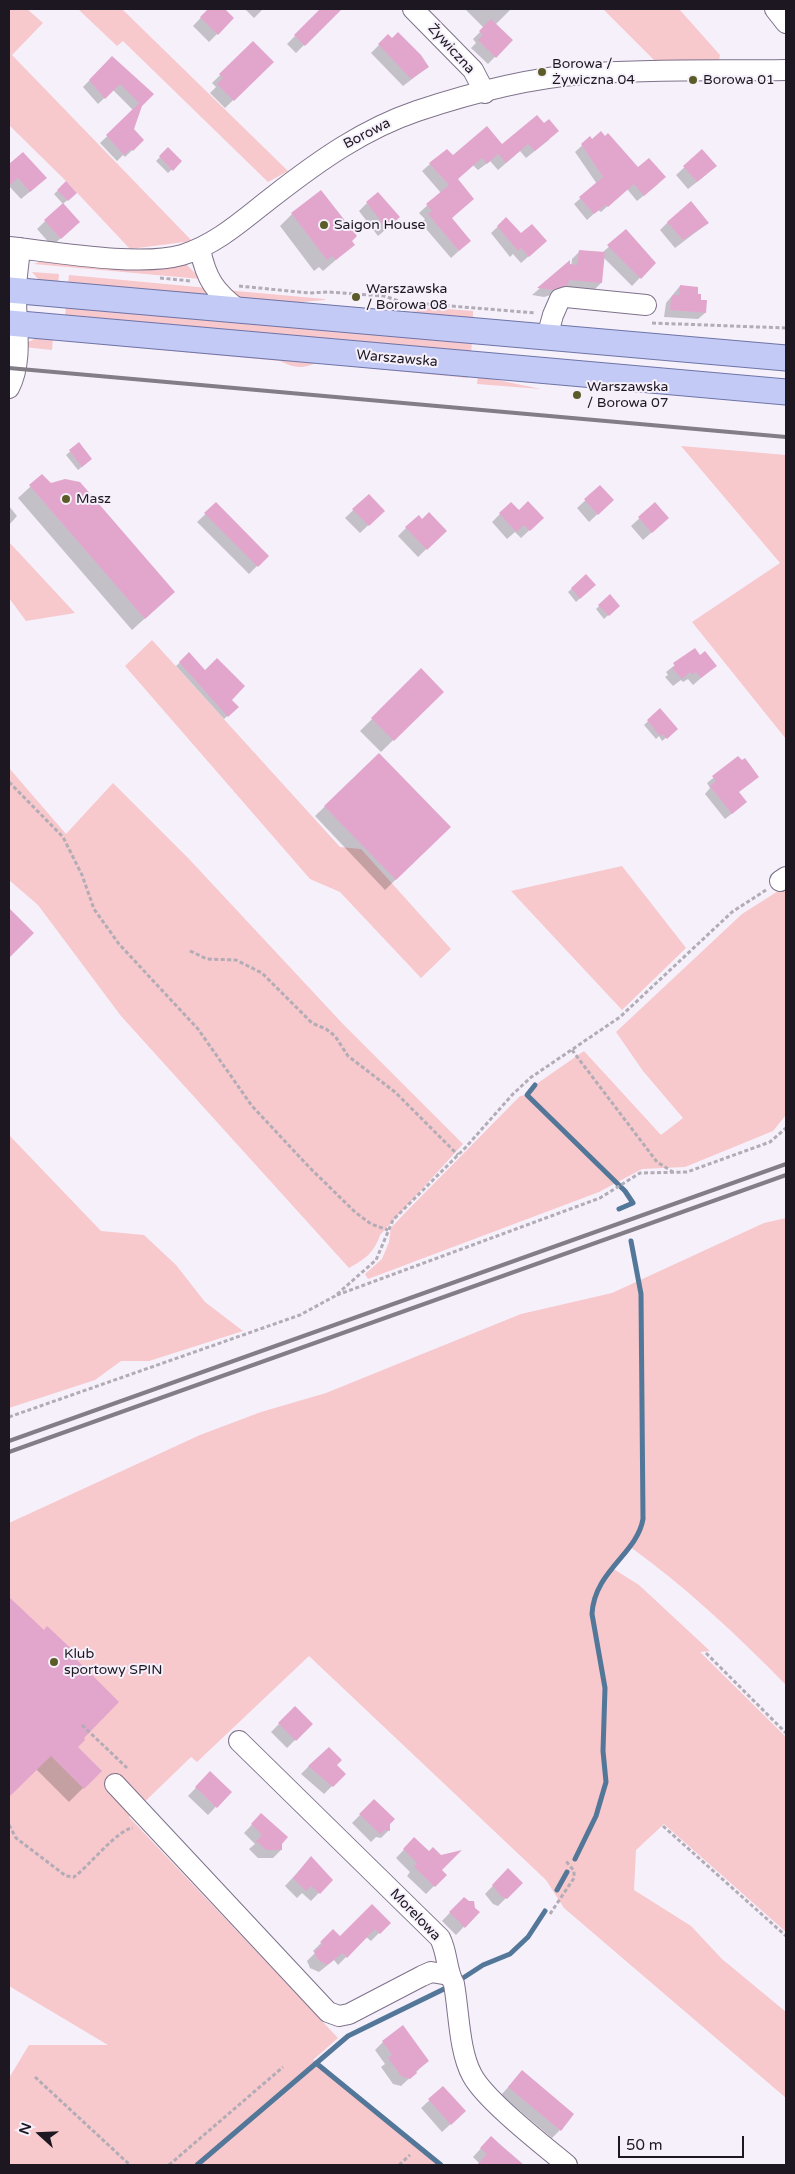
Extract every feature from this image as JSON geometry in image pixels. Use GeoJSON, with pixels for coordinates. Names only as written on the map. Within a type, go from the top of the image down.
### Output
{"type":"FeatureCollection","features":[{"type":"Feature","properties":{"kind":"main road"},"geometry":{"type":"LineString","coordinates":[[12,290],[239,310],[550,326],[786,358]]}},
{"type":"Feature","properties":{"kind":"main road","name":"Warszawska"},"geometry":{"type":"LineString","coordinates":[[14,324],[786,392]]}},
{"type":"Feature","properties":{"kind":"street","name":"Żywiczna"},"geometry":{"type":"LineString","coordinates":[[413,9],[473,70],[485,93]]}},
{"type":"Feature","properties":{"kind":"street"},"geometry":{"type":"LineString","coordinates":[[775,9],[786,23]]}},
{"type":"Feature","properties":{"kind":"street","name":"Borowa"},"geometry":{"type":"LineString","coordinates":[[14,324],[12,290],[14,247],[149,259],[174,256],[200,249],[232,228],[314,164],[352,139],[417,111],[549,78],[582,74],[786,70]]}},
{"type":"Feature","properties":{"kind":"street"},"geometry":{"type":"LineString","coordinates":[[200,249],[210,282],[223,298],[239,310]]}},
{"type":"Feature","properties":{"kind":"street"},"geometry":{"type":"LineString","coordinates":[[550,326],[560,299],[566,297],[648,314]]}},
{"type":"Feature","properties":{"kind":"street"},"geometry":{"type":"LineString","coordinates":[[9,388],[16,363],[14,324]]}},
{"type":"Feature","properties":{"kind":"street","name":"Morelowa"},"geometry":{"type":"LineString","coordinates":[[239,1740],[440,1938],[447,1952],[449,1975],[454,1984],[464,2054],[472,2076],[514,2120],[567,2165]]}},
{"type":"Feature","properties":{"kind":"street"},"geometry":{"type":"LineString","coordinates":[[121,1777],[160,1832],[328,2012],[339,2016],[349,2014],[431,1972],[449,1975]]}},
{"type":"Feature","properties":{"kind":"path"},"geometry":{"type":"LineString","coordinates":[[234,285],[309,293],[328,292],[384,296],[402,302],[550,326]]}},
{"type":"Feature","properties":{"kind":"path"},"geometry":{"type":"LineString","coordinates":[[648,314],[786,328]]}},
{"type":"Feature","properties":{"kind":"path"},"geometry":{"type":"LineString","coordinates":[[9,782],[63,837],[82,875],[94,909],[119,944],[198,1029],[252,1106],[310,1168],[355,1212],[371,1224],[388,1230]]}},
{"type":"Feature","properties":{"kind":"path"},"geometry":{"type":"LineString","coordinates":[[335,1296],[376,1260],[393,1220],[458,1155],[524,1083],[620,1017],[732,912],[783,879]]}},
{"type":"Feature","properties":{"kind":"path"},"geometry":{"type":"LineString","coordinates":[[190,951],[208,960],[236,960],[262,973],[312,1023],[336,1036],[348,1056],[395,1092],[458,1155]]}},
{"type":"Feature","properties":{"kind":"path"},"geometry":{"type":"LineString","coordinates":[[572,1050],[657,1162],[674,1172]]}},
{"type":"Feature","properties":{"kind":"path"},"geometry":{"type":"LineString","coordinates":[[9,1417],[300,1315],[335,1296],[600,1198],[640,1173],[687,1172],[770,1142],[786,1128]]}},
{"type":"Feature","properties":{"kind":"path"},"geometry":{"type":"LineString","coordinates":[[706,1653],[786,1733]]}},
{"type":"Feature","properties":{"kind":"path"},"geometry":{"type":"LineString","coordinates":[[82,1725],[121,1777]]}},
{"type":"Feature","properties":{"kind":"path"},"geometry":{"type":"LineString","coordinates":[[9,1825],[16,1838],[66,1876],[74,1877],[108,1846],[115,1836],[130,1828],[160,1832]]}},
{"type":"Feature","properties":{"kind":"path"},"geometry":{"type":"LineString","coordinates":[[663,1826],[786,1936]]}},
{"type":"Feature","properties":{"kind":"path"},"geometry":{"type":"LineString","coordinates":[[550,1914],[574,1878],[574,1871],[566,1860]]}},
{"type":"Feature","properties":{"kind":"path"},"geometry":{"type":"LineString","coordinates":[[169,2165],[282,2067]]}},
{"type":"Feature","properties":{"kind":"path"},"geometry":{"type":"LineString","coordinates":[[35,2077],[130,2165]]}},
{"type":"Feature","properties":{"kind":"path"},"geometry":{"type":"LineString","coordinates":[[399,2165],[410,2155]]}},
{"type":"Feature","properties":{"kind":"shaded area"},"geometry":{"type":"Polygon","coordinates":[[[9,9],[27,9],[43,23],[12,55],[192,241],[130,249],[66,181],[9,125],[9,9]]]}},
{"type":"Feature","properties":{"kind":"shaded area"},"geometry":{"type":"Polygon","coordinates":[[[78,9],[122,9],[288,171],[268,182],[123,41],[117,46],[78,9]]]}},
{"type":"Feature","properties":{"kind":"shaded area"},"geometry":{"type":"Polygon","coordinates":[[[603,9],[679,9],[720,55],[719,61],[656,62],[603,9]]]}},
{"type":"Feature","properties":{"kind":"shaded area"},"geometry":{"type":"Polygon","coordinates":[[[44,260],[186,264],[201,279],[34,264],[44,260]]]}},
{"type":"Feature","properties":{"kind":"shaded area"},"geometry":{"type":"Polygon","coordinates":[[[32,272],[59,274],[58,284],[40,281],[32,272]]]}},
{"type":"Feature","properties":{"kind":"shaded area"},"geometry":{"type":"Polygon","coordinates":[[[69,275],[208,288],[211,297],[68,284],[69,275]]]}},
{"type":"Feature","properties":{"kind":"shaded area"},"geometry":{"type":"Polygon","coordinates":[[[225,290],[325,300],[290,303],[241,300],[225,290]]]}},
{"type":"Feature","properties":{"kind":"shaded area"},"geometry":{"type":"Polygon","coordinates":[[[384,304],[473,311],[473,321],[425,314],[384,304]]]}},
{"type":"Feature","properties":{"kind":"shaded area"},"geometry":{"type":"Polygon","coordinates":[[[66,305],[472,342],[471,354],[65,318],[66,305]]]}},
{"type":"Feature","properties":{"kind":"shaded area"},"geometry":{"type":"Polygon","coordinates":[[[39,337],[53,338],[52,350],[24,347],[28,342],[39,337]]]}},
{"type":"Feature","properties":{"kind":"shaded area"},"geometry":{"type":"Polygon","coordinates":[[[63,339],[468,375],[468,378],[316,363],[298,367],[280,361],[63,341],[63,339]]]}},
{"type":"Feature","properties":{"kind":"shaded area"},"geometry":{"type":"Polygon","coordinates":[[[478,376],[541,389],[477,384],[478,376]]]}},
{"type":"Feature","properties":{"kind":"shaded area"},"geometry":{"type":"Polygon","coordinates":[[[681,446],[786,455],[786,739],[692,622],[780,563],[681,446]]]}},
{"type":"Feature","properties":{"kind":"shaded area"},"geometry":{"type":"Polygon","coordinates":[[[9,542],[75,613],[26,621],[9,598],[9,542]]]}},
{"type":"Feature","properties":{"kind":"shaded area"},"geometry":{"type":"Polygon","coordinates":[[[152,640],[340,847],[361,849],[451,949],[421,978],[340,892],[310,879],[125,666],[152,640]]]}},
{"type":"Feature","properties":{"kind":"shaded area"},"geometry":{"type":"Polygon","coordinates":[[[9,768],[66,834],[113,783],[189,859],[342,1023],[463,1144],[380,1235],[372,1251],[364,1258],[349,1268],[121,1016],[38,905],[9,880],[9,768]]]}},
{"type":"Feature","properties":{"kind":"shaded area"},"geometry":{"type":"Polygon","coordinates":[[[622,866],[686,948],[622,1010],[511,891],[622,866]]]}},
{"type":"Feature","properties":{"kind":"shaded area"},"geometry":{"type":"Polygon","coordinates":[[[786,886],[786,1115],[773,1131],[685,1167],[642,1169],[599,1192],[368,1279],[365,1274],[382,1259],[389,1242],[391,1228],[402,1216],[520,1096],[527,1095],[535,1085],[584,1051],[661,1135],[683,1118],[643,1071],[616,1032],[742,914],[786,886]]]}},
{"type":"Feature","properties":{"kind":"shaded area"},"geometry":{"type":"Polygon","coordinates":[[[9,1135],[101,1231],[144,1235],[176,1265],[205,1302],[243,1331],[149,1361],[121,1361],[95,1380],[9,1408],[9,1135]]]}},
{"type":"Feature","properties":{"kind":"shaded area"},"geometry":{"type":"Polygon","coordinates":[[[786,1218],[786,1685],[710,1612],[671,1578],[629,1546],[612,1568],[639,1585],[710,1651],[700,1652],[786,1737],[786,1932],[664,1824],[636,1850],[634,1890],[691,1926],[722,1959],[786,2012],[786,2098],[564,1908],[546,1880],[309,1656],[197,1762],[191,1757],[129,1817],[338,2038],[313,2060],[444,2165],[9,2165],[9,2078],[29,2045],[108,2045],[9,1986],[9,1523],[200,1435],[261,1412],[326,1393],[521,1314],[612,1293],[764,1223],[786,1218]]]}},
{"type":"Feature","properties":{"kind":"building"},"geometry":{"type":"Polygon","coordinates":[[[208,9],[225,9],[234,18],[218,35],[200,17],[208,9]]]}},
{"type":"Feature","properties":{"kind":"building"},"geometry":{"type":"Polygon","coordinates":[[[320,9],[342,9],[305,46],[294,35],[320,9]]]}},
{"type":"Feature","properties":{"kind":"building"},"geometry":{"type":"Polygon","coordinates":[[[491,19],[513,40],[496,58],[478,40],[483,35],[479,31],[491,19]]]}},
{"type":"Feature","properties":{"kind":"building"},"geometry":{"type":"Polygon","coordinates":[[[398,32],[421,55],[429,67],[411,79],[378,44],[388,34],[392,38],[398,32]]]}},
{"type":"Feature","properties":{"kind":"building"},"geometry":{"type":"Polygon","coordinates":[[[253,41],[274,62],[234,101],[217,84],[223,78],[219,74],[253,41]]]}},
{"type":"Feature","properties":{"kind":"building"},"geometry":{"type":"Polygon","coordinates":[[[112,56],[154,94],[142,106],[134,129],[144,140],[133,151],[131,149],[124,155],[106,135],[139,103],[120,84],[105,99],[89,80],[112,56]]]}},
{"type":"Feature","properties":{"kind":"building"},"geometry":{"type":"Polygon","coordinates":[[[537,115],[544,123],[549,119],[559,131],[535,151],[528,144],[506,163],[498,154],[487,164],[482,158],[458,179],[474,199],[452,218],[471,241],[459,251],[428,214],[432,211],[426,204],[449,185],[429,163],[447,149],[453,155],[487,126],[502,144],[537,115]]]}},
{"type":"Feature","properties":{"kind":"building"},"geometry":{"type":"Polygon","coordinates":[[[601,131],[605,136],[608,133],[638,167],[649,158],[666,177],[644,196],[634,184],[608,207],[606,205],[594,214],[579,197],[603,177],[581,144],[590,136],[592,139],[601,131]]]}},
{"type":"Feature","properties":{"kind":"building"},"geometry":{"type":"Polygon","coordinates":[[[168,147],[182,161],[173,171],[159,156],[168,147]]]}},
{"type":"Feature","properties":{"kind":"building"},"geometry":{"type":"Polygon","coordinates":[[[702,149],[717,166],[697,182],[683,166],[702,149]]]}},
{"type":"Feature","properties":{"kind":"building"},"geometry":{"type":"Polygon","coordinates":[[[23,152],[47,178],[30,192],[18,178],[9,186],[9,164],[23,152]]]}},
{"type":"Feature","properties":{"kind":"building"},"geometry":{"type":"Polygon","coordinates":[[[66,181],[77,193],[68,201],[57,190],[66,181]]]}},
{"type":"Feature","properties":{"kind":"building","name":"Saigon House"},"geometry":{"type":"Polygon","coordinates":[[[321,190],[357,236],[352,241],[355,245],[336,260],[332,256],[327,260],[291,213],[321,190]]]}},
{"type":"Feature","properties":{"kind":"building"},"geometry":{"type":"Polygon","coordinates":[[[378,192],[400,217],[387,229],[366,202],[378,192]]]}},
{"type":"Feature","properties":{"kind":"building"},"geometry":{"type":"Polygon","coordinates":[[[691,201],[709,223],[683,240],[667,222],[691,201]]]}},
{"type":"Feature","properties":{"kind":"building"},"geometry":{"type":"Polygon","coordinates":[[[63,203],[80,222],[61,239],[44,220],[63,203]]]}},
{"type":"Feature","properties":{"kind":"building"},"geometry":{"type":"Polygon","coordinates":[[[506,217],[521,233],[532,224],[547,241],[529,257],[521,248],[518,251],[497,226],[506,217]]]}},
{"type":"Feature","properties":{"kind":"building"},"geometry":{"type":"Polygon","coordinates":[[[626,229],[656,263],[641,279],[607,245],[626,229]]]}},
{"type":"Feature","properties":{"kind":"building"},"geometry":{"type":"Polygon","coordinates":[[[579,250],[605,252],[602,283],[569,280],[568,285],[553,290],[537,288],[570,260],[570,264],[577,265],[579,250]]]}},
{"type":"Feature","properties":{"kind":"building"},"geometry":{"type":"Polygon","coordinates":[[[680,285],[698,287],[698,294],[701,294],[701,300],[707,300],[706,313],[670,310],[671,298],[673,295],[679,295],[680,285]]]}},
{"type":"Feature","properties":{"kind":"building"},"geometry":{"type":"Polygon","coordinates":[[[79,442],[92,459],[82,467],[69,450],[79,442]]]}},
{"type":"Feature","properties":{"kind":"building"},"geometry":{"type":"Polygon","coordinates":[[[42,474],[51,483],[65,479],[80,482],[175,592],[145,619],[29,485],[42,474]]]}},
{"type":"Feature","properties":{"kind":"building"},"geometry":{"type":"Polygon","coordinates":[[[600,485],[614,500],[598,515],[584,499],[600,485]]]}},
{"type":"Feature","properties":{"kind":"building"},"geometry":{"type":"Polygon","coordinates":[[[369,494],[385,511],[369,526],[352,509],[369,494]]]}},
{"type":"Feature","properties":{"kind":"building"},"geometry":{"type":"Polygon","coordinates":[[[528,501],[544,518],[530,531],[524,525],[516,532],[499,513],[511,502],[519,510],[528,501]]]}},
{"type":"Feature","properties":{"kind":"building"},"geometry":{"type":"Polygon","coordinates":[[[216,502],[269,556],[258,567],[204,513],[216,502]]]}},
{"type":"Feature","properties":{"kind":"building"},"geometry":{"type":"Polygon","coordinates":[[[655,502],[669,518],[652,533],[638,517],[655,502]]]}},
{"type":"Feature","properties":{"kind":"building"},"geometry":{"type":"Polygon","coordinates":[[[429,512],[447,531],[427,550],[405,527],[419,515],[422,519],[429,512]]]}},
{"type":"Feature","properties":{"kind":"building"},"geometry":{"type":"Polygon","coordinates":[[[586,574],[596,585],[580,599],[571,588],[586,574]]]}},
{"type":"Feature","properties":{"kind":"building"},"geometry":{"type":"Polygon","coordinates":[[[610,594],[620,606],[609,616],[598,605],[610,594]]]}},
{"type":"Feature","properties":{"kind":"building"},"geometry":{"type":"Polygon","coordinates":[[[695,648],[700,655],[705,651],[717,666],[701,678],[696,672],[692,675],[690,672],[682,679],[672,668],[675,666],[673,663],[695,648]]]}},
{"type":"Feature","properties":{"kind":"building"},"geometry":{"type":"Polygon","coordinates":[[[189,652],[205,670],[217,658],[245,686],[232,700],[239,707],[228,717],[179,662],[189,652]]]}},
{"type":"Feature","properties":{"kind":"building"},"geometry":{"type":"Polygon","coordinates":[[[421,668],[444,692],[394,741],[371,718],[421,668]]]}},
{"type":"Feature","properties":{"kind":"building"},"geometry":{"type":"Polygon","coordinates":[[[660,708],[678,729],[667,739],[663,734],[660,736],[647,720],[660,708]]]}},
{"type":"Feature","properties":{"kind":"building"},"geometry":{"type":"Polygon","coordinates":[[[379,753],[451,827],[396,880],[324,806],[379,753]]]}},
{"type":"Feature","properties":{"kind":"building"},"geometry":{"type":"Polygon","coordinates":[[[738,756],[742,760],[745,758],[759,777],[739,792],[747,802],[732,814],[710,786],[716,781],[712,776],[738,756]]]}},
{"type":"Feature","properties":{"kind":"building"},"geometry":{"type":"Polygon","coordinates":[[[9,908],[34,933],[9,958],[9,908]]]}},
{"type":"Feature","properties":{"kind":"building"},"geometry":{"type":"Polygon","coordinates":[[[9,1597],[44,1630],[47,1626],[79,1656],[76,1659],[119,1702],[84,1738],[85,1740],[78,1747],[102,1771],[84,1789],[51,1756],[9,1797],[9,1597]]]}},
{"type":"Feature","properties":{"kind":"building"},"geometry":{"type":"Polygon","coordinates":[[[295,1706],[313,1724],[296,1741],[278,1723],[295,1706]]]}},
{"type":"Feature","properties":{"kind":"building"},"geometry":{"type":"Polygon","coordinates":[[[329,1747],[342,1760],[337,1765],[346,1774],[333,1787],[308,1766],[329,1747]]]}},
{"type":"Feature","properties":{"kind":"building"},"geometry":{"type":"Polygon","coordinates":[[[210,1771],[232,1792],[217,1808],[195,1787],[210,1771]]]}},
{"type":"Feature","properties":{"kind":"building"},"geometry":{"type":"Polygon","coordinates":[[[374,1799],[395,1819],[390,1824],[390,1831],[385,1830],[380,1834],[359,1814],[374,1799]]]}},
{"type":"Feature","properties":{"kind":"building"},"geometry":{"type":"Polygon","coordinates":[[[261,1813],[288,1837],[282,1844],[282,1850],[266,1850],[256,1841],[262,1835],[251,1824],[261,1813]]]}},
{"type":"Feature","properties":{"kind":"building"},"geometry":{"type":"Polygon","coordinates":[[[414,1837],[429,1851],[433,1847],[441,1855],[462,1850],[442,1870],[447,1875],[435,1887],[414,1867],[417,1863],[403,1849],[414,1837]]]}},
{"type":"Feature","properties":{"kind":"building"},"geometry":{"type":"Polygon","coordinates":[[[311,1856],[333,1880],[320,1894],[311,1886],[306,1891],[293,1878],[311,1856]]]}},
{"type":"Feature","properties":{"kind":"building"},"geometry":{"type":"Polygon","coordinates":[[[508,1868],[523,1883],[507,1899],[501,1896],[492,1885],[508,1868]]]}},
{"type":"Feature","properties":{"kind":"building"},"geometry":{"type":"Polygon","coordinates":[[[464,1897],[469,1901],[474,1901],[475,1908],[480,1912],[465,1928],[449,1912],[464,1897]]]}},
{"type":"Feature","properties":{"kind":"building"},"geometry":{"type":"Polygon","coordinates":[[[372,1904],[391,1923],[380,1934],[375,1929],[347,1958],[343,1953],[327,1965],[318,1960],[314,1952],[323,1944],[320,1942],[333,1929],[340,1936],[372,1904]]]}},
{"type":"Feature","properties":{"kind":"building"},"geometry":{"type":"Polygon","coordinates":[[[403,2025],[429,2061],[416,2071],[417,2073],[410,2079],[401,2076],[388,2058],[392,2055],[382,2041],[403,2025]]]}},
{"type":"Feature","properties":{"kind":"building"},"geometry":{"type":"Polygon","coordinates":[[[522,2070],[574,2114],[561,2131],[508,2087],[522,2070]]]}},
{"type":"Feature","properties":{"kind":"building"},"geometry":{"type":"Polygon","coordinates":[[[443,2086],[466,2111],[451,2125],[428,2099],[443,2086]]]}},
{"type":"Feature","properties":{"kind":"building"},"geometry":{"type":"Polygon","coordinates":[[[491,2136],[524,2165],[477,2165],[487,2154],[480,2148],[491,2136]]]}},
{"type":"Feature","properties":{"kind":"waterway"},"geometry":{"type":"LineString","coordinates":[[535,1085],[527,1095],[625,1191],[633,1203],[619,1209]]}},
{"type":"Feature","properties":{"kind":"waterway"},"geometry":{"type":"LineString","coordinates":[[575,1859],[596,1816],[606,1782],[603,1751],[605,1688],[592,1614],[600,1586],[607,1574],[633,1543],[643,1519],[641,1294],[631,1241]]}},
{"type":"Feature","properties":{"kind":"waterway"},"geometry":{"type":"LineString","coordinates":[[557,1890],[567,1872]]}},
{"type":"Feature","properties":{"kind":"waterway"},"geometry":{"type":"LineString","coordinates":[[463,1978],[483,1965],[510,1954],[528,1937],[545,1911]]}},
{"type":"Feature","properties":{"kind":"waterway"},"geometry":{"type":"LineString","coordinates":[[197,2165],[348,2036],[446,1988]]}},
{"type":"Feature","properties":{"kind":"waterway"},"geometry":{"type":"LineString","coordinates":[[316,2063],[441,2165]]}},
{"type":"Feature","properties":{"kind":"railway"},"geometry":{"type":"LineString","coordinates":[[9,368],[786,437]]}},
{"type":"Feature","properties":{"kind":"railway"},"geometry":{"type":"LineString","coordinates":[[9,1441],[786,1164]]}},
{"type":"Feature","properties":{"kind":"railway"},"geometry":{"type":"LineString","coordinates":[[9,1452],[786,1175]]}},
{"type":"Feature","properties":{"kind":"place","name":"Borowa / Żywiczna 04"},"geometry":{"type":"Point","coordinates":[542,72]}},
{"type":"Feature","properties":{"kind":"place","name":"Borowa 01"},"geometry":{"type":"Point","coordinates":[693,80]}},
{"type":"Feature","properties":{"kind":"place","name":"Saigon House"},"geometry":{"type":"Point","coordinates":[324,225]}},
{"type":"Feature","properties":{"kind":"place","name":"Warszawska / Borowa 08"},"geometry":{"type":"Point","coordinates":[356,297]}},
{"type":"Feature","properties":{"kind":"place","name":"Warszawska / Borowa 07"},"geometry":{"type":"Point","coordinates":[577,395]}},
{"type":"Feature","properties":{"kind":"place","name":"Masz"},"geometry":{"type":"Point","coordinates":[66,499]}},
{"type":"Feature","properties":{"kind":"place","name":"Klub sportowy SPIN"},"geometry":{"type":"Point","coordinates":[54,1662]}}]}
